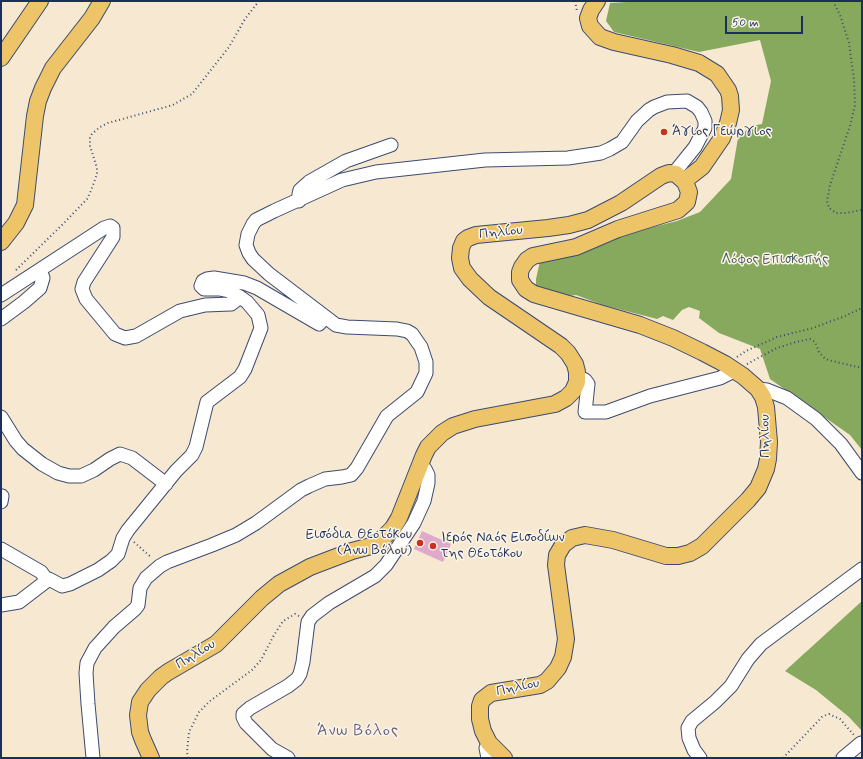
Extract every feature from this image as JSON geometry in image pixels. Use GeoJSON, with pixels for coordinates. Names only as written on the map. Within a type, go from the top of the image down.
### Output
{"type":"FeatureCollection","features":[{"type":"Feature","properties":{"kind":"main road"},"geometry":{"type":"LineString","coordinates":[[1,58],[40,1]]}},
{"type":"Feature","properties":{"kind":"main road"},"geometry":{"type":"LineString","coordinates":[[1,242],[16,223],[25,205],[35,116],[38,101],[43,88],[53,68],[92,18],[102,1]]}},
{"type":"Feature","properties":{"kind":"main road"},"geometry":{"type":"LineString","coordinates":[[597,1],[588,18],[590,26],[600,37],[625,45],[672,55],[699,63],[717,74],[728,90],[731,110],[722,138],[702,166],[679,177]]}},
{"type":"Feature","properties":{"kind":"main road","name":"Πηλίου"},"geometry":{"type":"LineString","coordinates":[[151,758],[141,736],[138,715],[140,702],[155,682],[168,672],[216,644],[262,598],[279,584],[305,569],[352,551],[371,546],[383,538],[393,528],[399,518],[428,447],[442,433],[458,424],[484,417],[555,404],[566,398],[573,391],[576,385],[577,376],[575,364],[565,349],[489,297],[470,279],[462,268],[460,253],[462,245],[468,238],[476,235],[569,225],[588,220],[621,203],[666,174],[679,177],[689,190],[688,199],[680,209],[672,213],[618,229],[576,247],[533,256],[527,260],[522,267],[520,272],[520,280],[526,289],[534,294],[640,325],[673,338],[730,367],[758,389],[764,402],[768,421],[768,459],[763,476],[758,488],[748,500],[702,546],[694,551],[685,554],[666,556],[613,540],[585,535],[572,538],[561,547],[557,555],[556,566],[566,634],[563,657],[554,673],[544,683],[529,687],[496,691],[487,695],[482,700],[479,710],[488,750],[504,758]]}},
{"type":"Feature","properties":{"kind":"street"},"geometry":{"type":"LineString","coordinates":[[93,758],[86,672],[88,663],[93,651],[99,644],[114,627],[135,609],[138,604],[142,582],[160,566],[236,535],[256,523],[301,490],[325,479],[351,475],[357,468],[387,416],[414,395],[419,389],[426,373],[426,362],[421,347],[412,334],[398,329],[341,326],[325,317],[260,266],[249,253],[246,245],[246,239],[250,229],[256,220],[342,180],[376,172],[485,160],[568,158],[601,153],[622,142],[637,121],[648,110],[667,102],[687,101],[692,103],[701,112],[706,121],[705,128],[679,177]]}},
{"type":"Feature","properties":{"kind":"street"},"geometry":{"type":"LineString","coordinates":[[299,201],[300,190],[309,182],[346,161],[391,145]]}},
{"type":"Feature","properties":{"kind":"street"},"geometry":{"type":"LineString","coordinates":[[1,295],[104,228],[110,226],[114,231],[113,237],[84,282],[82,291],[86,299],[113,332],[121,337],[136,336],[176,313],[187,309],[210,304],[231,304],[240,297]]}},
{"type":"Feature","properties":{"kind":"street"},"geometry":{"type":"LineString","coordinates":[[1,319],[40,288],[43,278],[40,270]]}},
{"type":"Feature","properties":{"kind":"street"},"geometry":{"type":"LineString","coordinates":[[1,549],[41,572],[47,580],[51,580],[59,585],[66,586],[98,570],[118,554],[125,534],[176,471],[190,458],[194,451],[207,402],[240,377],[260,331],[261,326],[258,315],[252,306],[240,297],[224,290],[207,290],[202,287],[201,284],[205,280],[210,278],[239,281],[257,288],[319,324],[325,317]]}},
{"type":"Feature","properties":{"kind":"street"},"geometry":{"type":"LineString","coordinates":[[577,376],[585,380],[588,384],[585,412],[606,412],[650,396],[720,378],[730,367]]}},
{"type":"Feature","properties":{"kind":"street"},"geometry":{"type":"LineString","coordinates":[[758,389],[767,390],[787,398],[816,420],[837,439],[862,473]]}},
{"type":"Feature","properties":{"kind":"street"},"geometry":{"type":"LineString","coordinates":[[1,417],[16,441],[23,449],[42,464],[58,473],[81,476],[94,470],[115,456],[123,454],[139,463],[166,484]]}},
{"type":"Feature","properties":{"kind":"street"},"geometry":{"type":"LineString","coordinates":[[288,758],[272,749],[246,723],[243,714],[250,708],[288,686],[297,679],[303,662],[308,622],[316,612],[375,576],[386,565],[414,523],[424,501],[428,475],[420,465]]}},
{"type":"Feature","properties":{"kind":"street"},"geometry":{"type":"LineString","coordinates":[[700,758],[694,750],[689,738],[688,728],[692,720],[715,702],[731,686],[748,659],[761,644],[862,569]]}},
{"type":"Feature","properties":{"kind":"street"},"geometry":{"type":"LineString","coordinates":[[1,605],[9,605],[19,602],[47,580]]}},
{"type":"Feature","properties":{"kind":"street"},"geometry":{"type":"LineString","coordinates":[[843,758],[861,744]]}},
{"type":"Feature","properties":{"kind":"path"},"geometry":{"type":"LineString","coordinates":[[11,275],[64,223],[90,193],[97,174],[97,168],[90,146],[90,138],[92,134],[100,127],[108,123],[173,105],[192,94],[229,47],[245,19],[259,1]]}},
{"type":"Feature","properties":{"kind":"path"},"geometry":{"type":"LineString","coordinates":[[834,1],[849,43],[854,80],[855,104],[850,126],[830,185],[827,201],[829,208],[836,213],[862,210]]}},
{"type":"Feature","properties":{"kind":"path"},"geometry":{"type":"LineString","coordinates":[[730,367],[746,351],[777,337],[813,328],[862,308]]}},
{"type":"Feature","properties":{"kind":"path"},"geometry":{"type":"LineString","coordinates":[[730,367],[777,348],[810,339],[815,342],[819,352],[828,360],[862,368]]}},
{"type":"Feature","properties":{"kind":"path"},"geometry":{"type":"LineString","coordinates":[[125,534],[160,566]]}},
{"type":"Feature","properties":{"kind":"path"},"geometry":{"type":"LineString","coordinates":[[188,758],[187,752],[189,732],[194,720],[203,707],[252,670],[261,660],[283,621],[295,614],[308,622]]}},
{"type":"Feature","properties":{"kind":"path"},"geometry":{"type":"LineString","coordinates":[[783,758],[822,717],[829,714],[840,720],[861,744]]}},
{"type":"Feature","properties":{"kind":"green space","name":"Λόφος Επισκοπής"},"geometry":{"type":"Polygon","coordinates":[[[631,1],[862,1],[862,450],[850,435],[770,379],[760,349],[719,333],[699,318],[700,311],[689,307],[682,310],[673,320],[663,316],[657,319],[603,305],[576,295],[560,297],[539,291],[536,286],[540,261],[614,237],[677,221],[700,212],[731,179],[738,138],[751,126],[762,124],[771,81],[760,40],[699,52],[614,32],[606,21],[610,3],[631,1]]]}},
{"type":"Feature","properties":{"kind":"green space"},"geometry":{"type":"Polygon","coordinates":[[[862,601],[862,731],[849,717],[816,690],[785,671],[862,601]]]}},
{"type":"Feature","properties":{"kind":"building","name":"Ιερός Ναός Εισοδίων της Θεοτόκου"},"geometry":{"type":"Polygon","coordinates":[[[422,531],[451,544],[443,562],[414,549],[422,531]]]}},
{"type":"Feature","properties":{"kind":"place","name":"Άγιος Γεώργιος"},"geometry":{"type":"Point","coordinates":[664,132]}},
{"type":"Feature","properties":{"kind":"place","name":"Εισόδια Θεοτόκου (Άνω Βόλου)"},"geometry":{"type":"Point","coordinates":[420,543]}},
{"type":"Feature","properties":{"kind":"place","name":"Ιερός Ναός Εισοδίων της Θεοτόκου"},"geometry":{"type":"Point","coordinates":[433,546]}},
{"type":"Feature","properties":{"kind":"district","name":"Άνω Βόλος"},"geometry":{"type":"Point","coordinates":[358,732]}}]}
